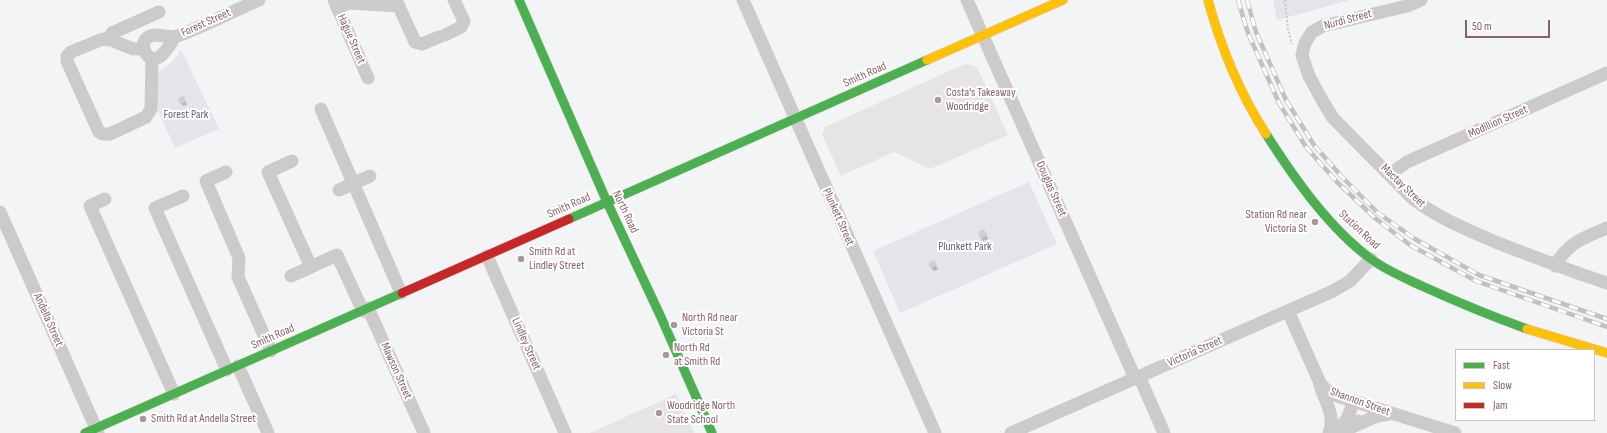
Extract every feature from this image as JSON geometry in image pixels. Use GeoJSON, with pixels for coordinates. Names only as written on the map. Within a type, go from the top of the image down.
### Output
{"type":"FeatureCollection","features":[{"type":"Feature","properties":{"kind":"street","name":"Forest Street"},"geometry":{"type":"LineString","coordinates":[[176,37],[161,56],[148,53],[146,40],[151,36],[159,35],[176,37],[259,0]]}},
{"type":"Feature","properties":{"kind":"street"},"geometry":{"type":"LineString","coordinates":[[335,4],[398,3],[415,42],[422,44],[461,27],[464,21],[454,0]]}},
{"type":"Feature","properties":{"kind":"street","name":"North Road"},"geometry":{"type":"LineString","coordinates":[[519,0],[607,202],[660,315],[712,433]]}},
{"type":"Feature","properties":{"kind":"street","name":"Plunkett Street"},"geometry":{"type":"LineString","coordinates":[[743,0],[935,433]]}},
{"type":"Feature","properties":{"kind":"street","name":"Douglas Street"},"geometry":{"type":"LineString","coordinates":[[967,0],[1137,377],[1164,433]]}},
{"type":"Feature","properties":{"kind":"street","name":"Smith Road"},"geometry":{"type":"LineString","coordinates":[[93,431],[1063,0]]}},
{"type":"Feature","properties":{"kind":"street","name":"Station Road"},"geometry":{"type":"LineString","coordinates":[[1208,0],[1213,23],[1228,65],[1262,130],[1285,165],[1328,218],[1372,259],[1396,274],[1462,305],[1504,321],[1594,349]]}},
{"type":"Feature","properties":{"kind":"street","name":"Nurdi Street"},"geometry":{"type":"LineString","coordinates":[[1304,47],[1312,32],[1323,26],[1386,5],[1407,6],[1421,0]]}},
{"type":"Feature","properties":{"kind":"street","name":"Hague Street"},"geometry":{"type":"LineString","coordinates":[[335,4],[368,78]]}},
{"type":"Feature","properties":{"kind":"street"},"geometry":{"type":"LineString","coordinates":[[109,39],[112,33],[159,12]]}},
{"type":"Feature","properties":{"kind":"street"},"geometry":{"type":"LineString","coordinates":[[109,39],[148,53],[150,113],[140,121],[116,132],[103,134],[96,128],[66,59],[68,53],[99,40],[109,39]]}},
{"type":"Feature","properties":{"kind":"street","name":"Mactay Street"},"geometry":{"type":"LineString","coordinates":[[1304,47],[1302,54],[1309,76],[1333,118],[1390,174],[1412,198],[1443,219],[1555,266],[1607,283]]}},
{"type":"Feature","properties":{"kind":"street","name":"Modillion Street"},"geometry":{"type":"LineString","coordinates":[[1390,174],[1407,162],[1607,73]]}},
{"type":"Feature","properties":{"kind":"street"},"geometry":{"type":"LineString","coordinates":[[321,109],[401,293]]}},
{"type":"Feature","properties":{"kind":"street"},"geometry":{"type":"LineString","coordinates":[[291,276],[311,267],[268,172],[292,161]]}},
{"type":"Feature","properties":{"kind":"street"},"geometry":{"type":"LineString","coordinates":[[226,172],[206,181],[239,258],[238,277],[271,351]]}},
{"type":"Feature","properties":{"kind":"street"},"geometry":{"type":"LineString","coordinates":[[339,190],[370,176]]}},
{"type":"Feature","properties":{"kind":"street"},"geometry":{"type":"LineString","coordinates":[[183,196],[155,208],[233,368],[268,433]]}},
{"type":"Feature","properties":{"kind":"street"},"geometry":{"type":"LineString","coordinates":[[106,199],[90,206],[174,394]]}},
{"type":"Feature","properties":{"kind":"street","name":"Andella Street"},"geometry":{"type":"LineString","coordinates":[[0,212],[93,431]]}},
{"type":"Feature","properties":{"kind":"street"},"geometry":{"type":"LineString","coordinates":[[1555,266],[1562,255],[1577,241],[1607,228]]}},
{"type":"Feature","properties":{"kind":"street","name":"Mawson Street"},"geometry":{"type":"LineString","coordinates":[[311,267],[337,255],[366,310],[424,433]]}},
{"type":"Feature","properties":{"kind":"street","name":"Lindley Street"},"geometry":{"type":"LineString","coordinates":[[487,256],[566,433]]}},
{"type":"Feature","properties":{"kind":"street","name":"Victoria Street"},"geometry":{"type":"LineString","coordinates":[[1011,433],[1288,312],[1350,281],[1372,259]]}},
{"type":"Feature","properties":{"kind":"street","name":"Shannon Street"},"geometry":{"type":"LineString","coordinates":[[1288,312],[1318,380],[1323,387],[1332,394],[1455,433]]}},
{"type":"Feature","properties":{"kind":"street","name":"Station Road"},"geometry":{"type":"LineString","coordinates":[[1595,349],[1607,353]]}},
{"type":"Feature","properties":{"kind":"street"},"geometry":{"type":"LineString","coordinates":[[1318,380],[1331,415],[1332,423],[1329,433]]}},
{"type":"Feature","properties":{"kind":"street"},"geometry":{"type":"LineString","coordinates":[[1352,427],[1358,420],[1359,403]]}},
{"type":"Feature","properties":{"kind":"street"},"geometry":{"type":"LineString","coordinates":[[1334,433],[1359,403]]}},
{"type":"Feature","properties":{"kind":"street"},"geometry":{"type":"LineString","coordinates":[[1337,433],[1377,416],[1394,414]]}},
{"type":"Feature","properties":{"kind":"path"},"geometry":{"type":"LineString","coordinates":[[1286,0],[1288,30],[1294,50],[1304,47]]}},
{"type":"Feature","properties":{"kind":"path"},"geometry":{"type":"LineString","coordinates":[[1368,236],[1380,246]]}},
{"type":"Feature","properties":{"kind":"shaded area"},"geometry":{"type":"Polygon","coordinates":[[[965,64],[977,67],[1008,135],[930,169],[894,152],[841,176],[822,134],[825,127],[965,64]]]}},
{"type":"Feature","properties":{"kind":"shaded area","name":"Woodridge North State School"},"geometry":{"type":"Polygon","coordinates":[[[676,394],[694,433],[590,433],[676,394]]]}},
{"type":"Feature","properties":{"kind":"green space"},"geometry":{"type":"Polygon","coordinates":[[[1273,0],[1350,0],[1277,20],[1273,0]]]}},
{"type":"Feature","properties":{"kind":"green space","name":"Forest Park"},"geometry":{"type":"Polygon","coordinates":[[[181,49],[219,129],[175,148],[158,111],[155,73],[170,63],[181,49]]]}},
{"type":"Feature","properties":{"kind":"green space","name":"Plunkett Park"},"geometry":{"type":"Polygon","coordinates":[[[1029,182],[1057,244],[900,313],[873,251],[1029,182]]]}},
{"type":"Feature","properties":{"kind":"building"},"geometry":{"type":"Polygon","coordinates":[[[184,96],[186,102],[180,104],[178,98],[184,96]]]}},
{"type":"Feature","properties":{"kind":"building"},"geometry":{"type":"Polygon","coordinates":[[[984,229],[987,236],[980,239],[978,232],[984,229]]]}},
{"type":"Feature","properties":{"kind":"building"},"geometry":{"type":"Polygon","coordinates":[[[934,260],[937,265],[931,269],[928,263],[934,260]]]}},
{"type":"Feature","properties":{"kind":"railway"},"geometry":{"type":"LineString","coordinates":[[1238,0],[1248,33],[1279,103],[1306,147],[1337,182],[1375,218],[1410,245],[1476,281],[1607,327]]}},
{"type":"Feature","properties":{"kind":"railway"},"geometry":{"type":"LineString","coordinates":[[1247,0],[1256,32],[1286,100],[1314,145],[1342,177],[1378,213],[1415,239],[1479,275],[1607,319]]}},
{"type":"Feature","properties":{"kind":"traffic: fast"},"geometry":{"type":"LineString","coordinates":[[519,0],[607,202],[660,315],[712,433]]}},
{"type":"Feature","properties":{"kind":"traffic: fast"},"geometry":{"type":"LineString","coordinates":[[569,219],[927,60]]}},
{"type":"Feature","properties":{"kind":"traffic: fast"},"geometry":{"type":"LineString","coordinates":[[1266,134],[1288,168],[1313,201],[1341,233],[1371,259],[1390,271],[1435,292],[1527,329]]}},
{"type":"Feature","properties":{"kind":"traffic: fast"},"geometry":{"type":"LineString","coordinates":[[85,433],[402,293]]}},
{"type":"Feature","properties":{"kind":"traffic: slow"},"geometry":{"type":"LineString","coordinates":[[927,60],[1063,0]]}},
{"type":"Feature","properties":{"kind":"traffic: slow"},"geometry":{"type":"LineString","coordinates":[[1208,0],[1225,52],[1239,86],[1266,134]]}},
{"type":"Feature","properties":{"kind":"traffic: slow"},"geometry":{"type":"LineString","coordinates":[[1527,329],[1594,349]]}},
{"type":"Feature","properties":{"kind":"traffic: slow"},"geometry":{"type":"LineString","coordinates":[[1595,349],[1607,353]]}},
{"type":"Feature","properties":{"kind":"traffic: jam"},"geometry":{"type":"LineString","coordinates":[[402,293],[569,219]]}},
{"type":"Feature","properties":{"kind":"place","name":"Costa's Takeaway Woodridge"},"geometry":{"type":"Point","coordinates":[938,100]}},
{"type":"Feature","properties":{"kind":"place","name":"Station Rd near Victoria St"},"geometry":{"type":"Point","coordinates":[1315,222]}},
{"type":"Feature","properties":{"kind":"place","name":"Smith Rd at Lindley Street"},"geometry":{"type":"Point","coordinates":[521,259]}},
{"type":"Feature","properties":{"kind":"place","name":"North Rd near Victoria St"},"geometry":{"type":"Point","coordinates":[674,325]}},
{"type":"Feature","properties":{"kind":"place","name":"North Rd at Smith Rd"},"geometry":{"type":"Point","coordinates":[666,355]}},
{"type":"Feature","properties":{"kind":"place","name":"Woodridge North State School"},"geometry":{"type":"Point","coordinates":[659,413]}},
{"type":"Feature","properties":{"kind":"place","name":"Smith Rd at Andella Street"},"geometry":{"type":"Point","coordinates":[143,419]}}]}
